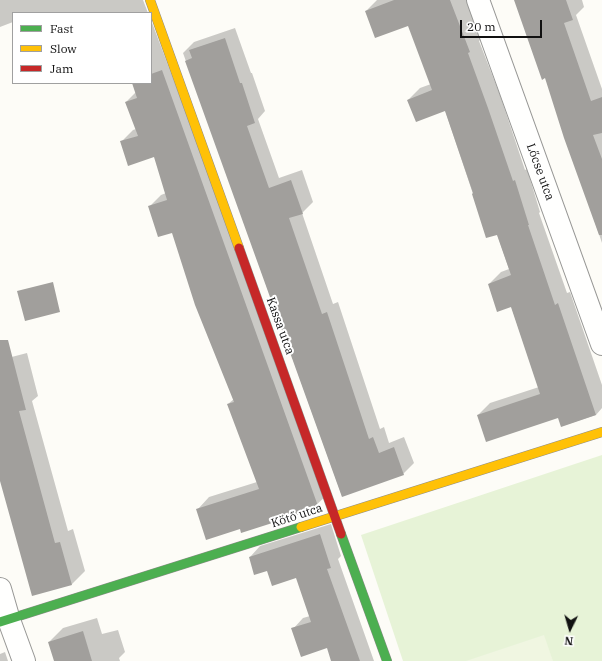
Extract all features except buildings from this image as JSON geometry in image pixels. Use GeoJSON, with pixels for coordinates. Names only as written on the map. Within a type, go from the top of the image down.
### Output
{"type":"FeatureCollection","features":[{"type":"Feature","properties":{"kind":"street","name":"Kassa utca"},"geometry":{"type":"LineString","coordinates":[[150,0],[387,661]]}},
{"type":"Feature","properties":{"kind":"street","name":"Lőcse utca"},"geometry":{"type":"LineString","coordinates":[[478,0],[602,344]]}},
{"type":"Feature","properties":{"kind":"street","name":"Kötő utca"},"geometry":{"type":"LineString","coordinates":[[4,621],[602,432]]}},
{"type":"Feature","properties":{"kind":"street"},"geometry":{"type":"LineString","coordinates":[[0,589],[4,621],[24,661]]}},
{"type":"Feature","properties":{"kind":"green space"},"geometry":{"type":"Polygon","coordinates":[[[602,455],[602,661],[403,661],[361,535],[602,455]]]}},
{"type":"Feature","properties":{"kind":"green space"},"geometry":{"type":"Polygon","coordinates":[[[544,635],[553,661],[466,661],[544,635]]]}},
{"type":"Feature","properties":{"kind":"traffic: fast"},"geometry":{"type":"LineString","coordinates":[[0,622],[301,527]]}},
{"type":"Feature","properties":{"kind":"traffic: fast"},"geometry":{"type":"LineString","coordinates":[[341,534],[387,661]]}},
{"type":"Feature","properties":{"kind":"traffic: slow"},"geometry":{"type":"LineString","coordinates":[[150,0],[239,248]]}},
{"type":"Feature","properties":{"kind":"traffic: slow"},"geometry":{"type":"LineString","coordinates":[[301,527],[602,432]]}},
{"type":"Feature","properties":{"kind":"traffic: jam"},"geometry":{"type":"LineString","coordinates":[[239,248],[341,534]]}}]}
